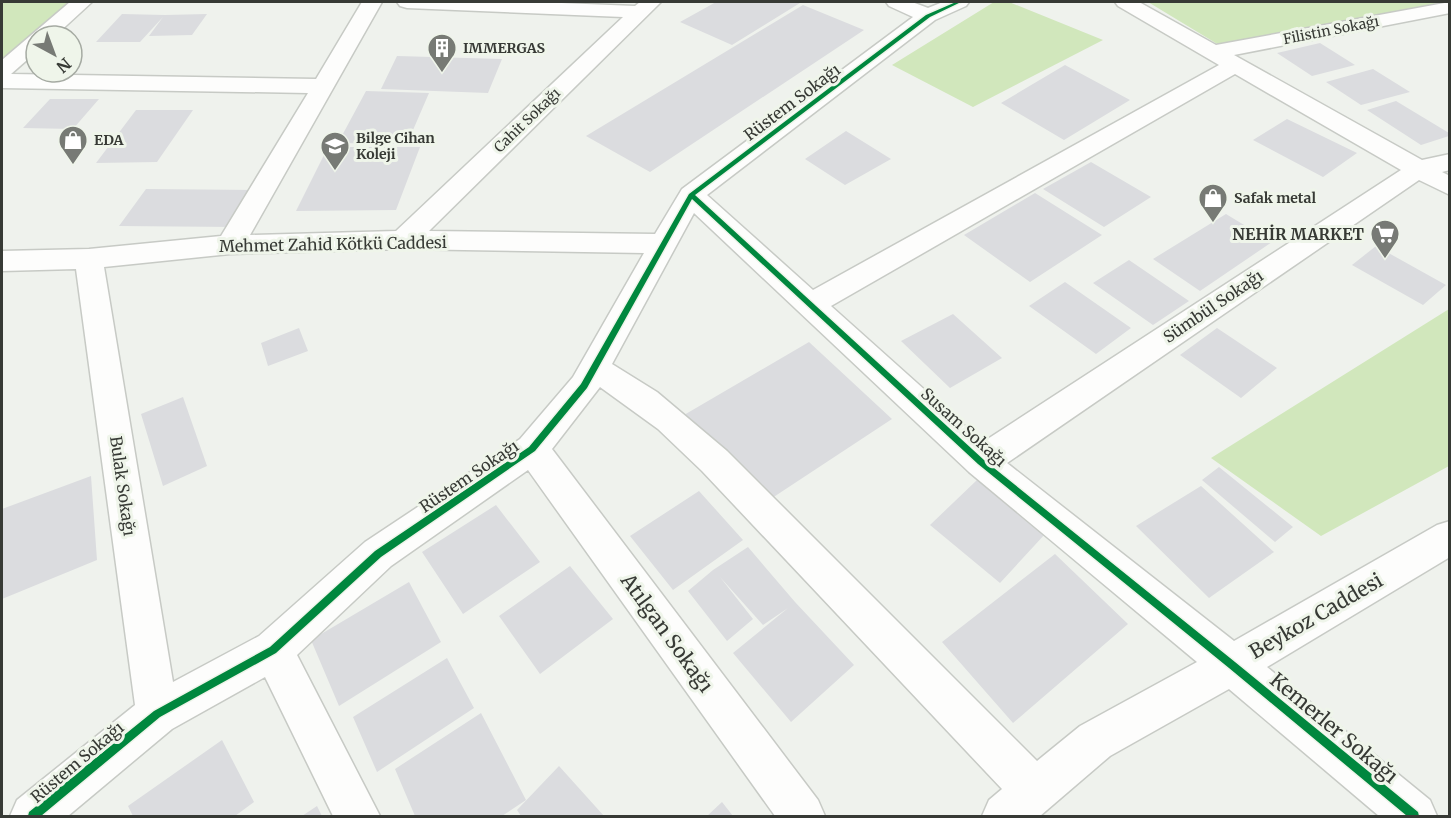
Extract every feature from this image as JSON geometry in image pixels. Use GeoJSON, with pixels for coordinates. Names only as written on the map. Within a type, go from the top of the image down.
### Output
{"type":"FeatureCollection","features":[{"type":"Feature","properties":{"kind":"street"},"geometry":{"type":"LineString","coordinates":[[56,24],[82,2]]}},
{"type":"Feature","properties":{"kind":"street"},"geometry":{"type":"LineString","coordinates":[[230,245],[372,2]]}},
{"type":"Feature","properties":{"kind":"street"},"geometry":{"type":"LineString","coordinates":[[407,2],[645,7]]}},
{"type":"Feature","properties":{"kind":"street"},"geometry":{"type":"LineString","coordinates":[[897,2],[928,16]]}},
{"type":"Feature","properties":{"kind":"street","name":"Rüstem Sokağı"},"geometry":{"type":"LineString","coordinates":[[33,816],[157,714],[273,650],[378,554],[532,449],[584,386],[691,195],[928,16],[959,2]]}},
{"type":"Feature","properties":{"kind":"street"},"geometry":{"type":"LineString","coordinates":[[1125,2],[1449,187]]}},
{"type":"Feature","properties":{"kind":"street","name":"Cahit Sokağı"},"geometry":{"type":"LineString","coordinates":[[403,240],[645,7]]}},
{"type":"Feature","properties":{"kind":"street","name":"Filistin Sokağı"},"geometry":{"type":"LineString","coordinates":[[810,305],[1224,59],[1449,7]]}},
{"type":"Feature","properties":{"kind":"street"},"geometry":{"type":"LineString","coordinates":[[2,71],[24,52]]}},
{"type":"Feature","properties":{"kind":"street"},"geometry":{"type":"LineString","coordinates":[[2,81],[322,86]]}},
{"type":"Feature","properties":{"kind":"street","name":"Sümbül Sokağı"},"geometry":{"type":"LineString","coordinates":[[981,462],[1419,169],[1449,162]]}},
{"type":"Feature","properties":{"kind":"street","name":"Susam Sokağı"},"geometry":{"type":"LineString","coordinates":[[691,195],[981,462],[1232,665]]}},
{"type":"Feature","properties":{"kind":"street","name":"Mehmet Zahid Kötkü Caddesi"},"geometry":{"type":"LineString","coordinates":[[2,261],[89,259],[230,245],[403,240],[665,244]]}},
{"type":"Feature","properties":{"kind":"street","name":"Bulak Sokağı"},"geometry":{"type":"LineString","coordinates":[[89,259],[157,714]]}},
{"type":"Feature","properties":{"kind":"street"},"geometry":{"type":"LineString","coordinates":[[594,368],[616,379],[678,426],[835,583],[1035,791]]}},
{"type":"Feature","properties":{"kind":"street","name":"Atılgan Sokağı"},"geometry":{"type":"LineString","coordinates":[[532,449],[802,816]]}},
{"type":"Feature","properties":{"kind":"street","name":"Beykoz Caddesi"},"geometry":{"type":"LineString","coordinates":[[1005,816],[1095,741],[1232,665],[1449,537]]}},
{"type":"Feature","properties":{"kind":"street"},"geometry":{"type":"LineString","coordinates":[[273,650],[357,816]]}},
{"type":"Feature","properties":{"kind":"street","name":"Kemerler Sokağı"},"geometry":{"type":"LineString","coordinates":[[1232,665],[1414,816]]}},
{"type":"Feature","properties":{"kind":"green space"},"geometry":{"type":"Polygon","coordinates":[[[2,2],[76,2],[52,24],[24,24],[24,49],[2,69],[2,2]]]}},
{"type":"Feature","properties":{"kind":"green space"},"geometry":{"type":"Polygon","coordinates":[[[994,2],[1009,2],[1103,40],[973,107],[892,65],[994,2]]]}},
{"type":"Feature","properties":{"kind":"green space"},"geometry":{"type":"Polygon","coordinates":[[[1148,2],[1444,2],[1219,45],[1148,2]]]}},
{"type":"Feature","properties":{"kind":"green space"},"geometry":{"type":"Polygon","coordinates":[[[1449,309],[1449,466],[1321,536],[1211,458],[1449,309]]]}},
{"type":"Feature","properties":{"kind":"building"},"geometry":{"type":"Polygon","coordinates":[[[716,2],[800,3],[732,45],[680,22],[716,2]]]}},
{"type":"Feature","properties":{"kind":"building"},"geometry":{"type":"Polygon","coordinates":[[[803,5],[864,30],[650,172],[586,136],[803,5]]]}},
{"type":"Feature","properties":{"kind":"building"},"geometry":{"type":"Polygon","coordinates":[[[122,14],[207,14],[192,35],[149,36],[163,17],[140,42],[96,42],[122,14]]]}},
{"type":"Feature","properties":{"kind":"building"},"geometry":{"type":"Polygon","coordinates":[[[1320,43],[1355,65],[1312,76],[1277,53],[1320,43]]]}},
{"type":"Feature","properties":{"kind":"building","name":"IMMERGAS"},"geometry":{"type":"Polygon","coordinates":[[[397,56],[502,59],[488,93],[381,89],[397,56]]]}},
{"type":"Feature","properties":{"kind":"building"},"geometry":{"type":"Polygon","coordinates":[[[1065,65],[1130,100],[1064,140],[1001,103],[1065,65]]]}},
{"type":"Feature","properties":{"kind":"building"},"geometry":{"type":"Polygon","coordinates":[[[1373,69],[1410,92],[1361,105],[1326,82],[1373,69]]]}},
{"type":"Feature","properties":{"kind":"building"},"geometry":{"type":"Polygon","coordinates":[[[366,91],[429,93],[407,144],[338,143],[366,91]]]}},
{"type":"Feature","properties":{"kind":"building"},"geometry":{"type":"Polygon","coordinates":[[[50,99],[99,99],[73,129],[23,128],[50,99]]]}},
{"type":"Feature","properties":{"kind":"building"},"geometry":{"type":"Polygon","coordinates":[[[1396,101],[1449,133],[1449,136],[1421,145],[1367,110],[1396,101]]]}},
{"type":"Feature","properties":{"kind":"building"},"geometry":{"type":"Polygon","coordinates":[[[136,110],[193,110],[157,162],[96,163],[136,110]]]}},
{"type":"Feature","properties":{"kind":"building"},"geometry":{"type":"Polygon","coordinates":[[[1287,119],[1357,153],[1323,177],[1253,140],[1287,119]]]}},
{"type":"Feature","properties":{"kind":"building"},"geometry":{"type":"Polygon","coordinates":[[[846,131],[891,159],[845,185],[805,159],[846,131]]]}},
{"type":"Feature","properties":{"kind":"building"},"geometry":{"type":"Polygon","coordinates":[[[328,147],[420,147],[396,210],[296,211],[328,147]]]}},
{"type":"Feature","properties":{"kind":"building"},"geometry":{"type":"Polygon","coordinates":[[[1091,162],[1151,197],[1104,227],[1043,189],[1091,162]]]}},
{"type":"Feature","properties":{"kind":"building"},"geometry":{"type":"Polygon","coordinates":[[[146,189],[258,190],[235,227],[119,226],[146,189]]]}},
{"type":"Feature","properties":{"kind":"building"},"geometry":{"type":"Polygon","coordinates":[[[1035,193],[1102,235],[1030,282],[964,235],[1035,193]]]}},
{"type":"Feature","properties":{"kind":"building"},"geometry":{"type":"Polygon","coordinates":[[[1226,214],[1272,242],[1200,291],[1153,259],[1226,214]]]}},
{"type":"Feature","properties":{"kind":"building"},"geometry":{"type":"Polygon","coordinates":[[[1376,246],[1446,285],[1423,305],[1352,265],[1376,246]]]}},
{"type":"Feature","properties":{"kind":"building"},"geometry":{"type":"Polygon","coordinates":[[[1129,260],[1189,301],[1153,325],[1093,283],[1129,260]]]}},
{"type":"Feature","properties":{"kind":"building"},"geometry":{"type":"Polygon","coordinates":[[[1065,282],[1131,328],[1096,354],[1029,306],[1065,282]]]}},
{"type":"Feature","properties":{"kind":"building"},"geometry":{"type":"Polygon","coordinates":[[[953,314],[1002,358],[950,388],[901,341],[953,314]]]}},
{"type":"Feature","properties":{"kind":"building"},"geometry":{"type":"Polygon","coordinates":[[[299,328],[308,351],[268,366],[261,343],[299,328]]]}},
{"type":"Feature","properties":{"kind":"building"},"geometry":{"type":"Polygon","coordinates":[[[1217,328],[1277,368],[1241,398],[1180,355],[1217,328]]]}},
{"type":"Feature","properties":{"kind":"building"},"geometry":{"type":"Polygon","coordinates":[[[809,342],[892,419],[763,504],[684,415],[809,342]]]}},
{"type":"Feature","properties":{"kind":"building"},"geometry":{"type":"Polygon","coordinates":[[[183,397],[207,466],[163,486],[141,414],[183,397]]]}},
{"type":"Feature","properties":{"kind":"building"},"geometry":{"type":"Polygon","coordinates":[[[1219,467],[1293,527],[1275,542],[1202,480],[1219,467]]]}},
{"type":"Feature","properties":{"kind":"building"},"geometry":{"type":"Polygon","coordinates":[[[91,476],[97,560],[2,599],[2,509],[91,476]]]}},
{"type":"Feature","properties":{"kind":"building"},"geometry":{"type":"Polygon","coordinates":[[[977,480],[1046,533],[1000,583],[930,525],[977,480]]]}},
{"type":"Feature","properties":{"kind":"building"},"geometry":{"type":"Polygon","coordinates":[[[1201,486],[1274,552],[1209,598],[1136,526],[1201,486]]]}},
{"type":"Feature","properties":{"kind":"building"},"geometry":{"type":"Polygon","coordinates":[[[699,491],[743,540],[673,590],[630,536],[699,491]]]}},
{"type":"Feature","properties":{"kind":"building"},"geometry":{"type":"Polygon","coordinates":[[[496,505],[540,562],[463,614],[422,552],[496,505]]]}},
{"type":"Feature","properties":{"kind":"building"},"geometry":{"type":"Polygon","coordinates":[[[748,547],[854,665],[791,722],[733,653],[788,608],[763,625],[720,577],[753,619],[727,641],[688,591],[713,570],[748,547]]]}},
{"type":"Feature","properties":{"kind":"building"},"geometry":{"type":"Polygon","coordinates":[[[1055,554],[1128,624],[1013,723],[942,642],[1055,554]]]}},
{"type":"Feature","properties":{"kind":"building"},"geometry":{"type":"Polygon","coordinates":[[[570,566],[613,619],[540,674],[499,616],[570,566]]]}},
{"type":"Feature","properties":{"kind":"building"},"geometry":{"type":"Polygon","coordinates":[[[409,582],[441,642],[339,706],[311,640],[409,582]]]}},
{"type":"Feature","properties":{"kind":"building"},"geometry":{"type":"Polygon","coordinates":[[[447,658],[474,708],[377,772],[353,717],[447,658]]]}},
{"type":"Feature","properties":{"kind":"building"},"geometry":{"type":"Polygon","coordinates":[[[481,713],[526,800],[502,816],[415,816],[395,769],[481,713]]]}},
{"type":"Feature","properties":{"kind":"building"},"geometry":{"type":"Polygon","coordinates":[[[222,740],[254,802],[235,816],[133,816],[128,806],[222,740]]]}},
{"type":"Feature","properties":{"kind":"building"},"geometry":{"type":"Polygon","coordinates":[[[559,766],[604,816],[521,816],[517,810],[559,766]]]}},
{"type":"Feature","properties":{"kind":"building"},"geometry":{"type":"Polygon","coordinates":[[[722,802],[733,816],[707,816],[722,802]]]}},
{"type":"Feature","properties":{"kind":"building"},"geometry":{"type":"Polygon","coordinates":[[[317,806],[322,816],[302,816],[317,806]]]}},
{"type":"Feature","properties":{"kind":"cycle path"},"geometry":{"type":"LineString","coordinates":[[33,816],[157,714],[273,650],[378,554],[532,449],[584,386],[691,195],[928,16],[959,2]]}},
{"type":"Feature","properties":{"kind":"cycle path"},"geometry":{"type":"LineString","coordinates":[[691,195],[981,462],[1414,816]]}},
{"type":"Feature","properties":{"kind":"place","name":"IMMERGAS"},"geometry":{"type":"Point","coordinates":[442,74]}},
{"type":"Feature","properties":{"kind":"place","name":"EDA"},"geometry":{"type":"Point","coordinates":[73,166]}},
{"type":"Feature","properties":{"kind":"place","name":"Bilge Cihan Koleji"},"geometry":{"type":"Point","coordinates":[335,172]}},
{"type":"Feature","properties":{"kind":"place","name":"Safak metal"},"geometry":{"type":"Point","coordinates":[1213,224]}},
{"type":"Feature","properties":{"kind":"place","name":"NEHİR MARKET"},"geometry":{"type":"Point","coordinates":[1385,260]}}]}
